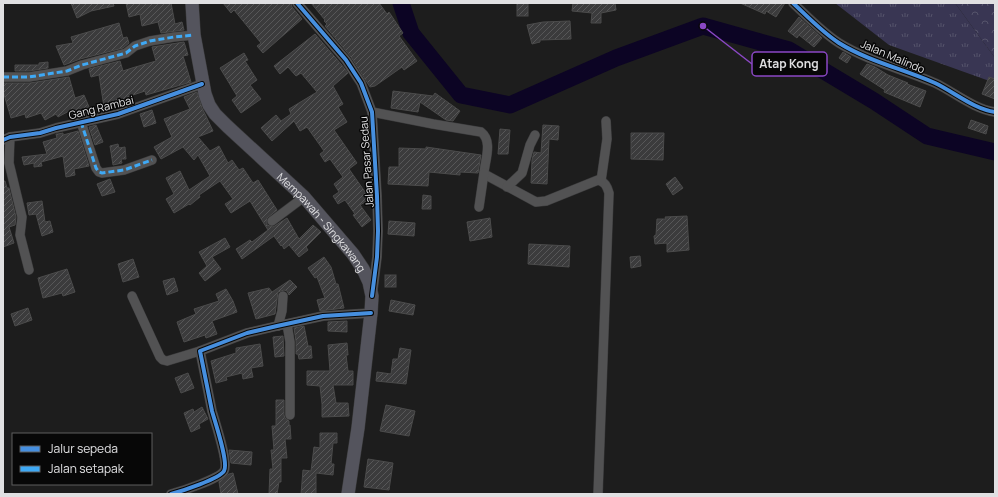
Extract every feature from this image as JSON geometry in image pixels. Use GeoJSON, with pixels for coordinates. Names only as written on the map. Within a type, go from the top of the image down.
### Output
{"type":"FeatureCollection","features":[{"type":"Feature","properties":{"kind":"highway","name":"Mempawah - Singkawang"},"geometry":{"type":"LineString","coordinates":[[192,3],[194,35],[202,84],[209,105],[215,114],[227,126],[304,197],[353,254],[363,269],[369,282],[372,296],[371,313],[359,420],[348,494]]}},
{"type":"Feature","properties":{"kind":"street","name":"Jalan Pasar Sedau"},"geometry":{"type":"LineString","coordinates":[[297,3],[346,60],[361,83],[372,112],[378,231],[377,257],[372,296]]}},
{"type":"Feature","properties":{"kind":"street","name":"Jalan Malindo"},"geometry":{"type":"LineString","coordinates":[[793,3],[819,28],[840,44],[878,61],[935,83],[960,97],[989,111],[995,112]]}},
{"type":"Feature","properties":{"kind":"street"},"geometry":{"type":"LineString","coordinates":[[3,77],[29,77],[67,71],[82,65],[126,53],[135,46],[150,41],[194,35]]}},
{"type":"Feature","properties":{"kind":"street","name":"Gang Rambai"},"geometry":{"type":"LineString","coordinates":[[7,138],[40,133],[118,114],[202,84]]}},
{"type":"Feature","properties":{"kind":"street"},"geometry":{"type":"LineString","coordinates":[[372,112],[481,132],[485,135],[488,141],[479,207]]}},
{"type":"Feature","properties":{"kind":"street"},"geometry":{"type":"LineString","coordinates":[[601,181],[607,139],[606,121]]}},
{"type":"Feature","properties":{"kind":"street"},"geometry":{"type":"LineString","coordinates":[[81,122],[98,172],[102,173],[124,170],[152,160]]}},
{"type":"Feature","properties":{"kind":"street"},"geometry":{"type":"LineString","coordinates":[[507,187],[522,174],[530,145],[535,135]]}},
{"type":"Feature","properties":{"kind":"street"},"geometry":{"type":"LineString","coordinates":[[7,138],[9,163],[22,217],[20,235],[29,270]]}},
{"type":"Feature","properties":{"kind":"street"},"geometry":{"type":"LineString","coordinates":[[484,172],[489,177],[536,202],[546,201],[598,180],[606,185],[609,193],[598,494]]}},
{"type":"Feature","properties":{"kind":"street"},"geometry":{"type":"LineString","coordinates":[[272,221],[304,197]]}},
{"type":"Feature","properties":{"kind":"street"},"geometry":{"type":"LineString","coordinates":[[132,296],[160,357],[167,361],[200,351],[247,333],[323,316],[371,313]]}},
{"type":"Feature","properties":{"kind":"street"},"geometry":{"type":"LineString","coordinates":[[283,296],[283,325],[290,342],[290,415]]}},
{"type":"Feature","properties":{"kind":"street"},"geometry":{"type":"LineString","coordinates":[[171,494],[200,489],[223,472],[225,467],[200,351]]}},
{"type":"Feature","properties":{"kind":"green space"},"geometry":{"type":"Polygon","coordinates":[[[835,3],[955,3],[995,58],[995,83],[889,45],[835,3]]]}},
{"type":"Feature","properties":{"kind":"green space"},"geometry":{"type":"Polygon","coordinates":[[[955,3],[995,3],[995,58],[955,3]]]}},
{"type":"Feature","properties":{"kind":"building"},"geometry":{"type":"Polygon","coordinates":[[[71,3],[113,3],[114,6],[91,11],[77,18],[71,3]]]}},
{"type":"Feature","properties":{"kind":"building"},"geometry":{"type":"Polygon","coordinates":[[[126,3],[171,3],[175,24],[182,22],[184,30],[161,33],[158,22],[142,26],[140,14],[129,17],[126,3]]]}},
{"type":"Feature","properties":{"kind":"building"},"geometry":{"type":"Polygon","coordinates":[[[223,3],[291,3],[292,7],[302,19],[263,53],[257,46],[261,43],[234,10],[231,13],[223,3]]]}},
{"type":"Feature","properties":{"kind":"building"},"geometry":{"type":"Polygon","coordinates":[[[311,3],[379,3],[387,14],[389,12],[403,33],[399,36],[417,61],[404,70],[402,67],[375,86],[370,87],[351,57],[325,26],[327,24],[324,21],[325,20],[311,3]]]}},
{"type":"Feature","properties":{"kind":"building"},"geometry":{"type":"Polygon","coordinates":[[[517,3],[528,3],[528,16],[517,16],[517,3]]]}},
{"type":"Feature","properties":{"kind":"building"},"geometry":{"type":"Polygon","coordinates":[[[573,3],[615,3],[616,10],[601,13],[601,23],[591,23],[592,13],[572,11],[573,3]]]}},
{"type":"Feature","properties":{"kind":"building"},"geometry":{"type":"Polygon","coordinates":[[[740,3],[785,3],[776,17],[766,11],[765,14],[740,3]]]}},
{"type":"Feature","properties":{"kind":"building"},"geometry":{"type":"Polygon","coordinates":[[[799,17],[822,38],[814,47],[799,35],[797,38],[788,31],[799,17]]]}},
{"type":"Feature","properties":{"kind":"building"},"geometry":{"type":"Polygon","coordinates":[[[570,21],[571,39],[540,40],[540,42],[532,44],[527,25],[543,22],[570,21]]]}},
{"type":"Feature","properties":{"kind":"building"},"geometry":{"type":"Polygon","coordinates":[[[119,23],[123,38],[127,37],[129,43],[123,48],[80,59],[64,65],[56,46],[73,43],[71,37],[119,23]]]}},
{"type":"Feature","properties":{"kind":"building"},"geometry":{"type":"Polygon","coordinates":[[[315,34],[348,73],[333,86],[343,104],[338,107],[347,122],[334,130],[357,163],[349,169],[370,199],[360,205],[371,220],[362,227],[353,215],[355,214],[345,200],[338,204],[333,196],[339,192],[334,184],[343,177],[330,159],[325,162],[320,154],[324,151],[307,127],[300,131],[294,121],[272,141],[261,128],[276,115],[281,121],[291,114],[289,109],[317,92],[301,73],[296,76],[288,67],[280,74],[274,66],[315,34]]]}},
{"type":"Feature","properties":{"kind":"building"},"geometry":{"type":"Polygon","coordinates":[[[184,42],[188,55],[183,56],[191,82],[146,95],[145,91],[127,97],[129,102],[104,107],[99,75],[91,77],[89,69],[120,61],[123,71],[156,61],[152,47],[184,42]]]}},
{"type":"Feature","properties":{"kind":"building"},"geometry":{"type":"Polygon","coordinates":[[[843,52],[851,57],[847,63],[839,58],[843,52]]]}},
{"type":"Feature","properties":{"kind":"building"},"geometry":{"type":"Polygon","coordinates":[[[244,53],[248,60],[245,61],[257,80],[250,85],[261,99],[241,113],[232,100],[237,96],[220,68],[244,53]]]}},
{"type":"Feature","properties":{"kind":"building"},"geometry":{"type":"Polygon","coordinates":[[[48,62],[48,68],[29,71],[15,71],[15,65],[39,65],[39,63],[48,62]]]}},
{"type":"Feature","properties":{"kind":"building"},"geometry":{"type":"Polygon","coordinates":[[[867,64],[908,83],[907,84],[926,91],[920,107],[884,92],[885,90],[860,74],[867,64]]]}},
{"type":"Feature","properties":{"kind":"building"},"geometry":{"type":"Polygon","coordinates":[[[69,77],[75,98],[84,95],[92,114],[74,118],[71,110],[58,117],[56,114],[45,120],[41,113],[26,118],[25,114],[11,118],[3,91],[3,83],[30,83],[69,77]]]}},
{"type":"Feature","properties":{"kind":"building"},"geometry":{"type":"Polygon","coordinates":[[[989,77],[995,79],[995,99],[982,94],[989,77]]]}},
{"type":"Feature","properties":{"kind":"building"},"geometry":{"type":"Polygon","coordinates":[[[393,91],[433,96],[435,93],[460,111],[453,121],[446,120],[420,102],[418,112],[391,108],[393,91]]]}},
{"type":"Feature","properties":{"kind":"building"},"geometry":{"type":"Polygon","coordinates":[[[197,92],[202,108],[213,131],[198,137],[210,151],[219,146],[228,163],[232,160],[239,170],[243,168],[253,183],[258,180],[277,210],[267,218],[267,225],[273,227],[287,218],[299,239],[313,225],[321,232],[306,247],[308,250],[299,257],[289,245],[284,249],[274,236],[242,259],[236,249],[250,240],[252,242],[268,230],[250,201],[231,213],[225,204],[233,199],[220,181],[199,195],[200,197],[190,205],[189,204],[174,213],[166,199],[174,194],[166,178],[180,171],[189,190],[210,176],[198,155],[194,160],[183,147],[161,159],[154,147],[172,137],[164,119],[190,109],[184,97],[197,92]]]}},
{"type":"Feature","properties":{"kind":"building"},"geometry":{"type":"Polygon","coordinates":[[[152,110],[156,123],[144,127],[140,114],[152,110]]]}},
{"type":"Feature","properties":{"kind":"building"},"geometry":{"type":"Polygon","coordinates":[[[971,120],[988,126],[986,134],[968,128],[971,120]]]}},
{"type":"Feature","properties":{"kind":"building"},"geometry":{"type":"Polygon","coordinates":[[[96,125],[103,142],[95,145],[89,127],[96,125]]]}},
{"type":"Feature","properties":{"kind":"building"},"geometry":{"type":"Polygon","coordinates":[[[543,125],[559,126],[558,140],[549,139],[547,184],[531,183],[532,160],[534,152],[541,153],[543,125]]]}},
{"type":"Feature","properties":{"kind":"building"},"geometry":{"type":"Polygon","coordinates":[[[500,129],[510,130],[508,154],[498,154],[500,129]]]}},
{"type":"Feature","properties":{"kind":"building"},"geometry":{"type":"Polygon","coordinates":[[[78,131],[89,166],[74,169],[75,175],[66,177],[63,156],[41,162],[42,166],[34,167],[34,163],[24,165],[22,157],[47,154],[43,142],[57,138],[56,134],[63,133],[63,135],[78,131]]]}},
{"type":"Feature","properties":{"kind":"building"},"geometry":{"type":"Polygon","coordinates":[[[631,133],[664,133],[663,160],[631,159],[631,133]]]}},
{"type":"Feature","properties":{"kind":"building"},"geometry":{"type":"Polygon","coordinates":[[[118,144],[119,148],[125,147],[126,159],[121,159],[122,163],[113,165],[110,146],[118,144]]]}},
{"type":"Feature","properties":{"kind":"building"},"geometry":{"type":"Polygon","coordinates":[[[426,147],[481,155],[478,173],[460,172],[460,175],[429,172],[428,186],[388,184],[389,167],[399,167],[399,148],[426,149],[426,147]]]}},
{"type":"Feature","properties":{"kind":"building"},"geometry":{"type":"Polygon","coordinates":[[[675,177],[683,188],[673,195],[666,184],[675,177]]]}},
{"type":"Feature","properties":{"kind":"building"},"geometry":{"type":"Polygon","coordinates":[[[110,179],[115,192],[102,196],[97,184],[110,179]]]}},
{"type":"Feature","properties":{"kind":"building"},"geometry":{"type":"Polygon","coordinates":[[[3,181],[5,181],[7,188],[9,188],[16,217],[15,225],[9,227],[14,243],[3,247],[3,181]]]}},
{"type":"Feature","properties":{"kind":"building"},"geometry":{"type":"Polygon","coordinates":[[[423,195],[431,196],[431,209],[422,209],[423,195]]]}},
{"type":"Feature","properties":{"kind":"building"},"geometry":{"type":"Polygon","coordinates":[[[42,201],[45,222],[50,221],[53,232],[42,236],[36,214],[29,215],[27,203],[42,201]]]}},
{"type":"Feature","properties":{"kind":"building"},"geometry":{"type":"Polygon","coordinates":[[[687,216],[689,250],[667,252],[667,243],[655,244],[654,236],[656,235],[657,219],[687,216]]]}},
{"type":"Feature","properties":{"kind":"building"},"geometry":{"type":"Polygon","coordinates":[[[490,218],[492,237],[470,241],[467,222],[490,218]]]}},
{"type":"Feature","properties":{"kind":"building"},"geometry":{"type":"Polygon","coordinates":[[[389,221],[415,223],[414,236],[388,234],[389,221]]]}},
{"type":"Feature","properties":{"kind":"building"},"geometry":{"type":"Polygon","coordinates":[[[225,238],[230,247],[212,257],[221,269],[205,281],[199,273],[207,266],[199,252],[225,238]]]}},
{"type":"Feature","properties":{"kind":"building"},"geometry":{"type":"Polygon","coordinates":[[[529,244],[570,246],[569,267],[528,264],[529,244]]]}},
{"type":"Feature","properties":{"kind":"building"},"geometry":{"type":"Polygon","coordinates":[[[640,256],[641,266],[631,268],[630,257],[640,256]]]}},
{"type":"Feature","properties":{"kind":"building"},"geometry":{"type":"Polygon","coordinates":[[[324,257],[331,267],[336,284],[338,284],[344,308],[320,311],[317,300],[325,298],[317,277],[315,278],[308,268],[324,257]]]}},
{"type":"Feature","properties":{"kind":"building"},"geometry":{"type":"Polygon","coordinates":[[[133,259],[139,277],[123,282],[118,264],[133,259]]]}},
{"type":"Feature","properties":{"kind":"building"},"geometry":{"type":"Polygon","coordinates":[[[67,269],[75,292],[63,296],[62,293],[43,298],[38,278],[67,269]]]}},
{"type":"Feature","properties":{"kind":"building"},"geometry":{"type":"Polygon","coordinates":[[[385,275],[396,275],[396,287],[385,287],[385,275]]]}},
{"type":"Feature","properties":{"kind":"building"},"geometry":{"type":"Polygon","coordinates":[[[174,278],[178,291],[167,295],[163,281],[174,278]]]}},
{"type":"Feature","properties":{"kind":"building"},"geometry":{"type":"Polygon","coordinates":[[[290,280],[297,287],[289,295],[287,291],[284,290],[278,292],[275,314],[256,319],[248,293],[269,288],[272,292],[290,280]]]}},
{"type":"Feature","properties":{"kind":"building"},"geometry":{"type":"Polygon","coordinates":[[[226,289],[237,312],[212,321],[217,334],[206,338],[205,335],[184,342],[177,322],[196,314],[194,309],[219,301],[216,294],[226,289]]]}},
{"type":"Feature","properties":{"kind":"building"},"geometry":{"type":"Polygon","coordinates":[[[391,300],[415,305],[413,315],[389,311],[391,300]]]}},
{"type":"Feature","properties":{"kind":"building"},"geometry":{"type":"Polygon","coordinates":[[[28,308],[32,320],[15,326],[11,314],[28,308]]]}},
{"type":"Feature","properties":{"kind":"building"},"geometry":{"type":"Polygon","coordinates":[[[347,321],[347,332],[328,331],[328,322],[347,321]]]}},
{"type":"Feature","properties":{"kind":"building"},"geometry":{"type":"Polygon","coordinates":[[[304,326],[308,346],[311,346],[312,358],[299,359],[298,354],[296,354],[294,328],[304,326]]]}},
{"type":"Feature","properties":{"kind":"building"},"geometry":{"type":"Polygon","coordinates":[[[283,336],[284,356],[275,357],[273,337],[283,336]]]}},
{"type":"Feature","properties":{"kind":"building"},"geometry":{"type":"Polygon","coordinates":[[[347,343],[348,355],[346,355],[348,371],[353,371],[353,385],[333,385],[336,403],[348,403],[349,416],[322,417],[320,386],[307,385],[307,371],[330,371],[328,345],[347,343]]]}},
{"type":"Feature","properties":{"kind":"building"},"geometry":{"type":"Polygon","coordinates":[[[260,344],[263,366],[251,368],[253,377],[243,379],[242,373],[226,377],[227,380],[216,383],[211,361],[236,353],[236,348],[260,344]]]}},
{"type":"Feature","properties":{"kind":"building"},"geometry":{"type":"Polygon","coordinates":[[[400,348],[411,350],[406,384],[376,381],[377,372],[391,374],[393,359],[398,359],[400,348]]]}},
{"type":"Feature","properties":{"kind":"building"},"geometry":{"type":"Polygon","coordinates":[[[188,373],[194,388],[181,393],[175,378],[188,373]]]}},
{"type":"Feature","properties":{"kind":"building"},"geometry":{"type":"Polygon","coordinates":[[[276,400],[284,400],[284,415],[289,421],[291,439],[285,439],[287,458],[281,458],[281,482],[279,482],[277,494],[269,494],[270,469],[273,469],[271,450],[274,450],[272,426],[276,426],[276,400]]]}},
{"type":"Feature","properties":{"kind":"building"},"geometry":{"type":"Polygon","coordinates":[[[386,405],[415,411],[409,436],[380,431],[386,405]]]}},
{"type":"Feature","properties":{"kind":"building"},"geometry":{"type":"Polygon","coordinates":[[[202,407],[208,419],[199,424],[200,428],[191,432],[184,413],[193,409],[194,412],[202,407]]]}},
{"type":"Feature","properties":{"kind":"building"},"geometry":{"type":"Polygon","coordinates":[[[320,433],[337,433],[337,443],[333,443],[331,464],[334,464],[333,475],[316,473],[316,494],[301,494],[303,470],[311,471],[314,447],[320,448],[320,433]]]}},
{"type":"Feature","properties":{"kind":"building"},"geometry":{"type":"Polygon","coordinates":[[[229,450],[252,452],[251,465],[231,463],[229,450]]]}},
{"type":"Feature","properties":{"kind":"building"},"geometry":{"type":"Polygon","coordinates":[[[368,459],[393,463],[389,490],[364,487],[368,459]]]}},
{"type":"Feature","properties":{"kind":"building"},"geometry":{"type":"Polygon","coordinates":[[[233,473],[238,494],[221,494],[219,482],[229,474],[233,473]]]}},
{"type":"Feature","properties":{"kind":"waterway"},"geometry":{"type":"LineString","coordinates":[[401,3],[411,33],[461,95],[510,105],[616,58],[703,26],[789,50],[874,101],[927,136],[995,152]]}},
{"type":"Feature","properties":{"kind":"marked path"},"geometry":{"type":"LineString","coordinates":[[3,77],[29,77],[67,71],[82,65],[126,53],[135,46],[150,41],[194,35]]}},
{"type":"Feature","properties":{"kind":"marked path"},"geometry":{"type":"LineString","coordinates":[[81,122],[96,168],[99,172],[102,173],[124,170],[152,160]]}},
{"type":"Feature","properties":{"kind":"cycle path"},"geometry":{"type":"LineString","coordinates":[[297,3],[346,60],[361,83],[372,112],[378,231],[377,257],[372,296]]}},
{"type":"Feature","properties":{"kind":"cycle path"},"geometry":{"type":"LineString","coordinates":[[793,3],[827,34],[850,49],[874,60],[935,83],[972,104],[995,112]]}},
{"type":"Feature","properties":{"kind":"cycle path"},"geometry":{"type":"LineString","coordinates":[[3,140],[10,137],[40,133],[118,114],[202,84]]}},
{"type":"Feature","properties":{"kind":"cycle path"},"geometry":{"type":"LineString","coordinates":[[171,494],[215,478],[224,471],[225,467],[225,460],[212,411],[200,351],[247,333],[277,326],[323,316],[371,313]]}},
{"type":"Feature","properties":{"kind":"place","name":"Atap Kong"},"geometry":{"type":"Point","coordinates":[703,26]}}]}
